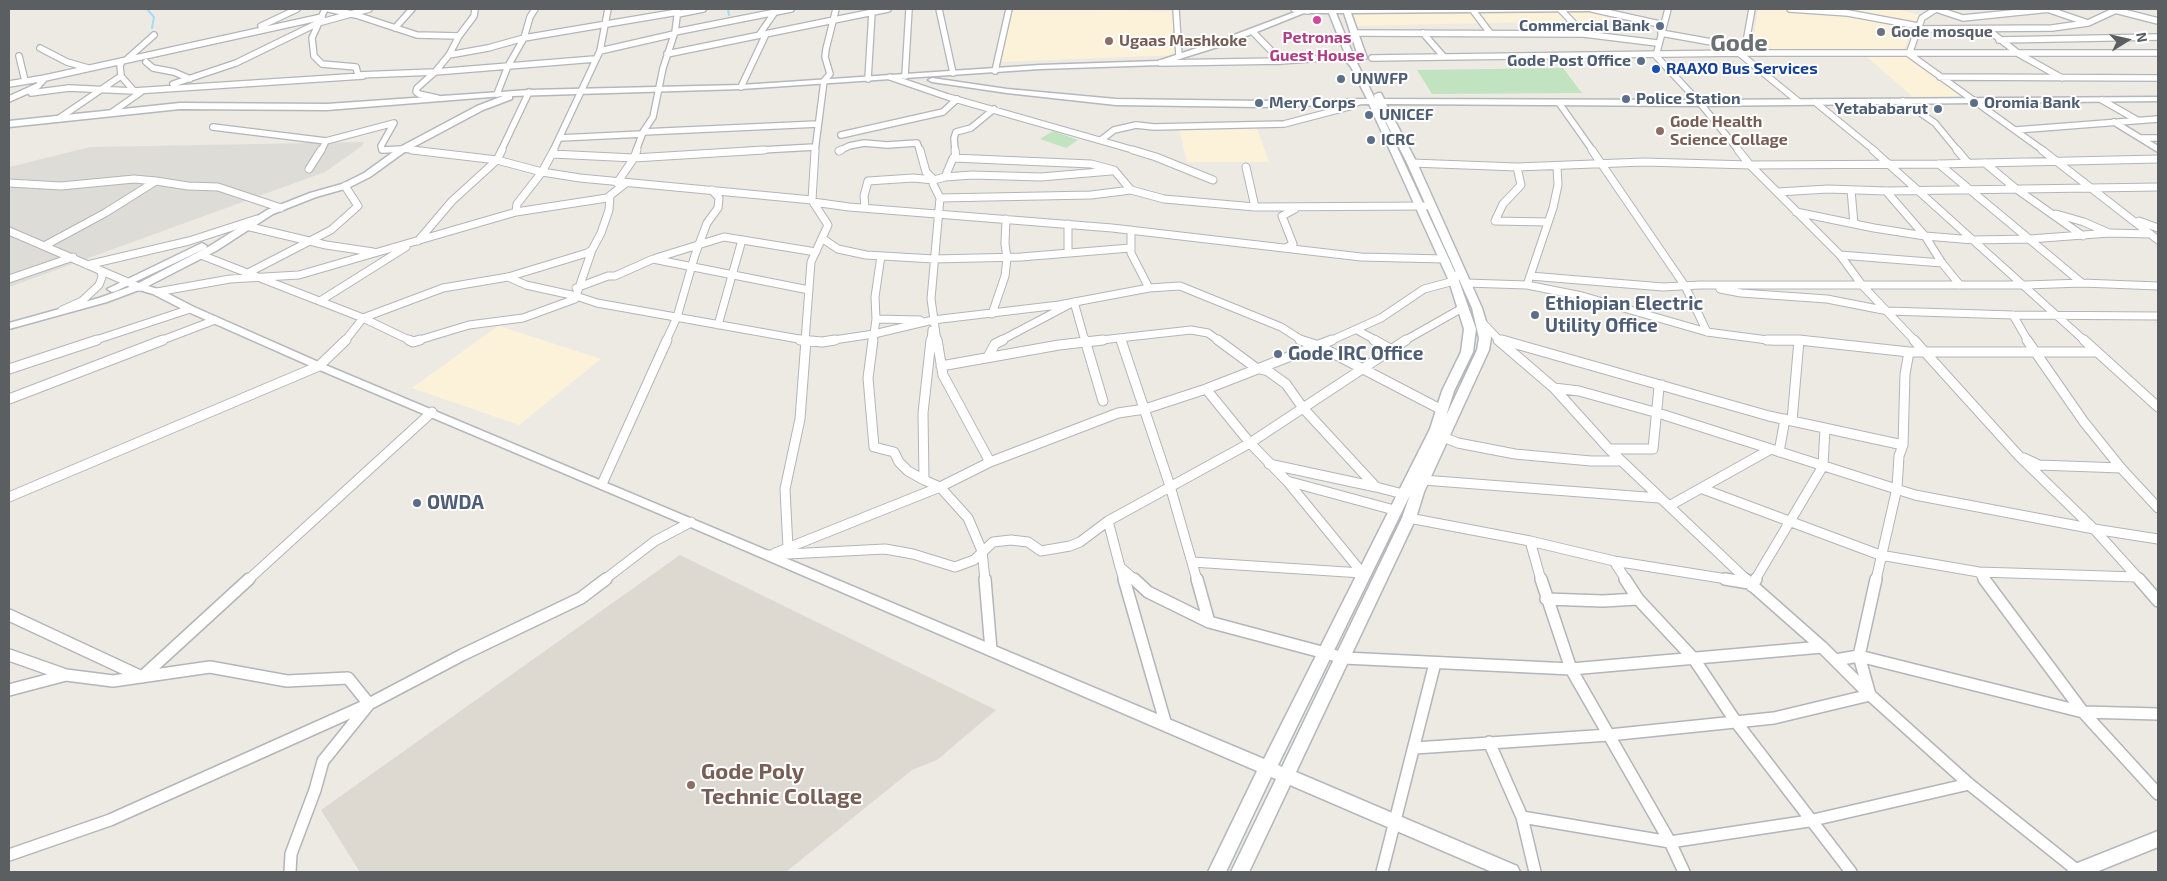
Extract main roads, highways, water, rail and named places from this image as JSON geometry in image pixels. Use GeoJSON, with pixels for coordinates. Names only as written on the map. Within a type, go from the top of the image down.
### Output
{"type":"FeatureCollection","features":[{"type":"Feature","properties":{"kind":"waterway"},"geometry":{"type":"LineString","coordinates":[[147,9],[154,17],[152,28]]}},
{"type":"Feature","properties":{"kind":"waterway"},"geometry":{"type":"LineString","coordinates":[[728,9],[729,15]]}},
{"type":"Feature","properties":{"kind":"place","name":"Petronas Guest House"},"geometry":{"type":"Point","coordinates":[1317,20]}},
{"type":"Feature","properties":{"kind":"place","name":"Commercial Bank"},"geometry":{"type":"Point","coordinates":[1660,26]}},
{"type":"Feature","properties":{"kind":"place","name":"Gode mosque"},"geometry":{"type":"Point","coordinates":[1881,32]}},
{"type":"Feature","properties":{"kind":"place","name":"Ugaas Mashkoke"},"geometry":{"type":"Point","coordinates":[1109,41]}},
{"type":"Feature","properties":{"kind":"place","name":"Gode Post Office"},"geometry":{"type":"Point","coordinates":[1641,61]}},
{"type":"Feature","properties":{"kind":"place","name":"RAAXO Bus Services"},"geometry":{"type":"Point","coordinates":[1656,69]}},
{"type":"Feature","properties":{"kind":"place","name":"UNWFP"},"geometry":{"type":"Point","coordinates":[1341,79]}},
{"type":"Feature","properties":{"kind":"place","name":"Police Station"},"geometry":{"type":"Point","coordinates":[1626,99]}},
{"type":"Feature","properties":{"kind":"place","name":"Mery Corps"},"geometry":{"type":"Point","coordinates":[1259,103]}},
{"type":"Feature","properties":{"kind":"place","name":"Oromia Bank"},"geometry":{"type":"Point","coordinates":[1974,103]}},
{"type":"Feature","properties":{"kind":"place","name":"Yetababarut"},"geometry":{"type":"Point","coordinates":[1938,109]}},
{"type":"Feature","properties":{"kind":"place","name":"UNICEF"},"geometry":{"type":"Point","coordinates":[1369,115]}},
{"type":"Feature","properties":{"kind":"place","name":"Gode Health Science Collage"},"geometry":{"type":"Point","coordinates":[1660,131]}},
{"type":"Feature","properties":{"kind":"place","name":"ICRC"},"geometry":{"type":"Point","coordinates":[1371,140]}},
{"type":"Feature","properties":{"kind":"place","name":"Ethiopian Electric Utility Office"},"geometry":{"type":"Point","coordinates":[1535,315]}},
{"type":"Feature","properties":{"kind":"place","name":"Gode IRC Office"},"geometry":{"type":"Point","coordinates":[1278,354]}},
{"type":"Feature","properties":{"kind":"place","name":"OWDA"},"geometry":{"type":"Point","coordinates":[417,503]}},
{"type":"Feature","properties":{"kind":"place","name":"Gode Poly Technic Collage"},"geometry":{"type":"Point","coordinates":[691,785]}},
{"type":"Feature","properties":{"kind":"district","name":"Gode"},"geometry":{"type":"Point","coordinates":[1739,43]}}]}
